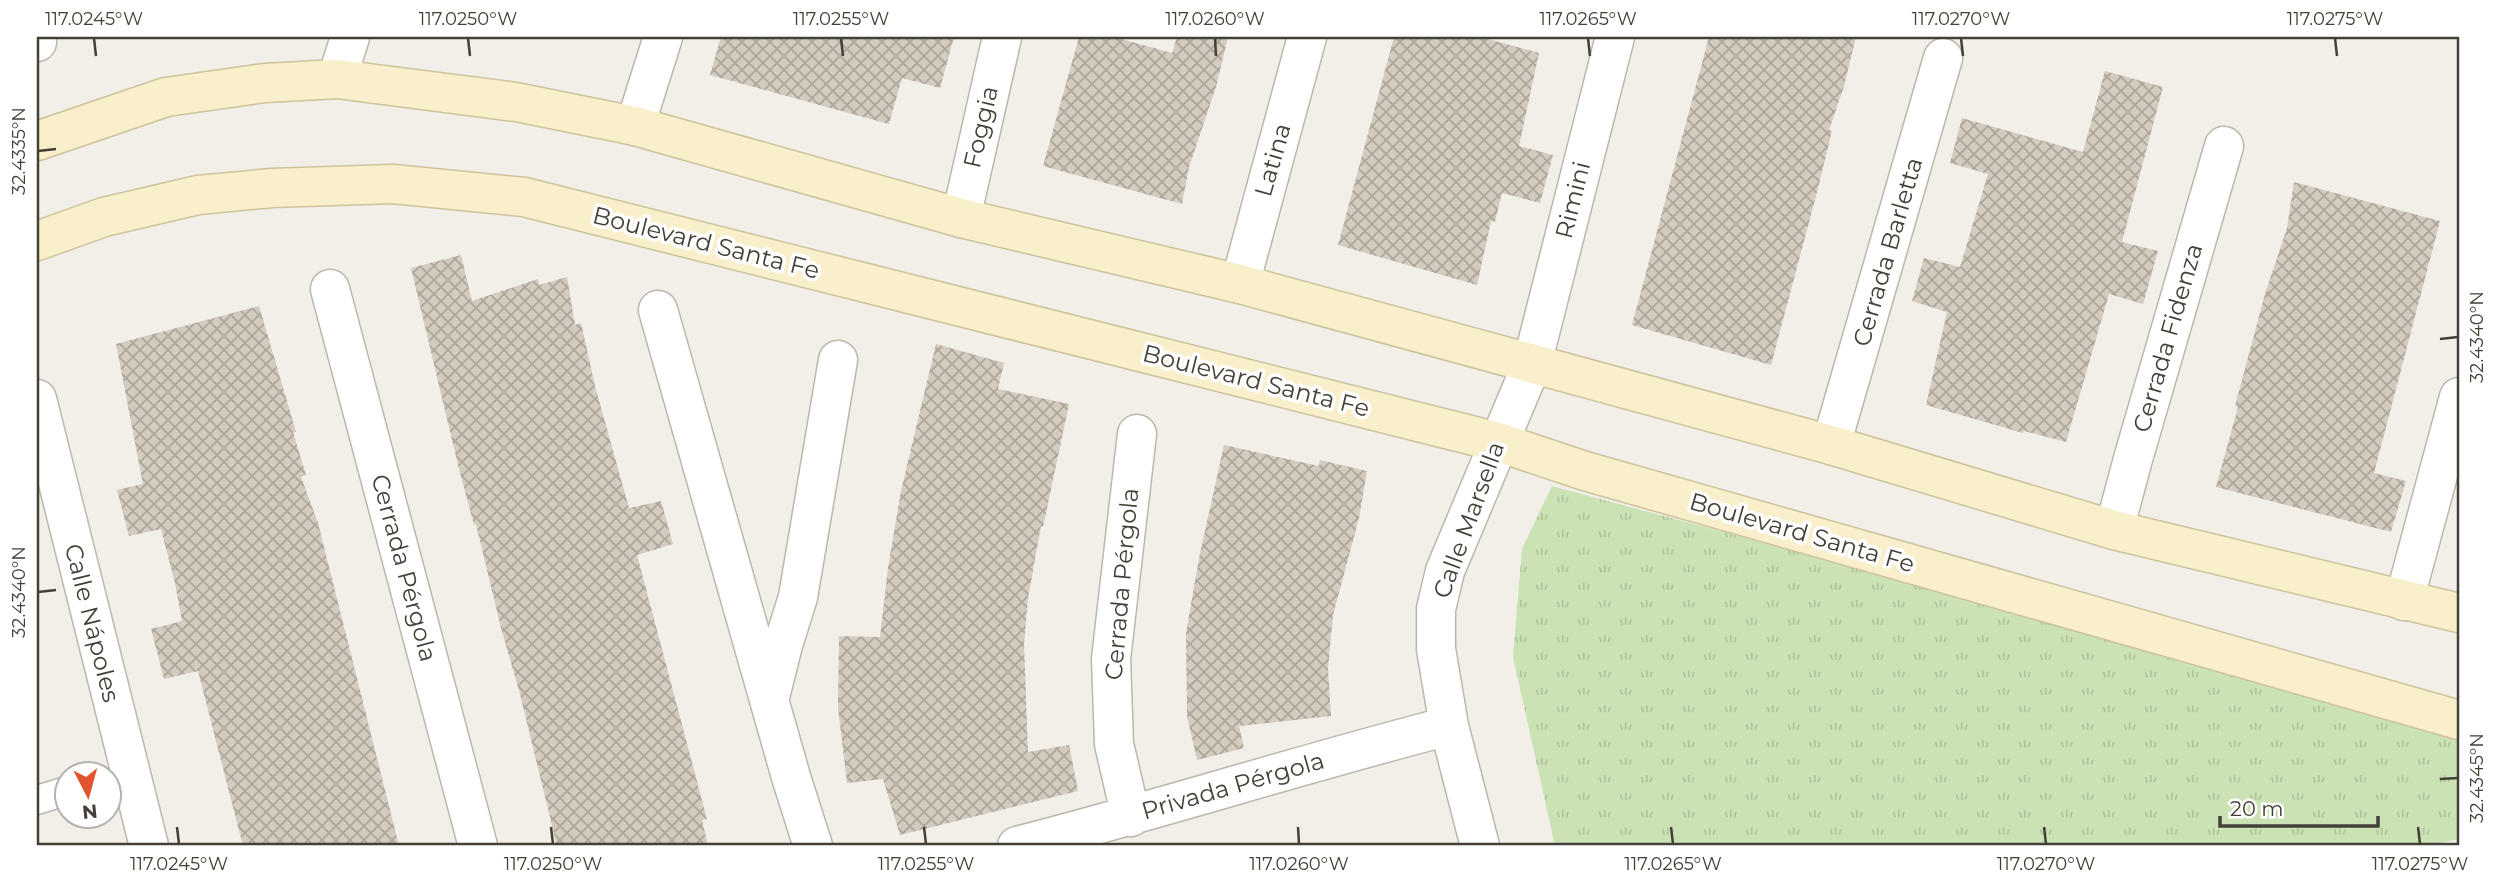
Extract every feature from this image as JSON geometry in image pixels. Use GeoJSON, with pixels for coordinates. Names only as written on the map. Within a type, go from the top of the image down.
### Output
{"type":"FeatureCollection","features":[{"type":"Feature","properties":{"kind":"main road"},"geometry":{"type":"LineString","coordinates":[[37,141],[166,97],[265,83],[337,79],[516,102],[635,126],[961,218],[1240,284],[1831,446],[2114,530],[2459,613]]}},
{"type":"Feature","properties":{"kind":"main road","name":"Boulevard Santa Fe"},"geometry":{"type":"LineString","coordinates":[[37,241],[118,214],[198,195],[394,184],[524,197],[1497,442],[1585,471],[2459,720]]}},
{"type":"Feature","properties":{"kind":"street"},"geometry":{"type":"LineString","coordinates":[[37,37],[37,42]]}},
{"type":"Feature","properties":{"kind":"street"},"geometry":{"type":"LineString","coordinates":[[337,79],[349,37]]}},
{"type":"Feature","properties":{"kind":"street"},"geometry":{"type":"LineString","coordinates":[[635,126],[663,37]]}},
{"type":"Feature","properties":{"kind":"street","name":"Foggia"},"geometry":{"type":"LineString","coordinates":[[961,218],[1002,37]]}},
{"type":"Feature","properties":{"kind":"street","name":"Latina"},"geometry":{"type":"LineString","coordinates":[[1240,284],[1307,37]]}},
{"type":"Feature","properties":{"kind":"street","name":"Rimini"},"geometry":{"type":"LineString","coordinates":[[1532,364],[1615,37]]}},
{"type":"Feature","properties":{"kind":"street","name":"Cerrada Barletta"},"geometry":{"type":"LineString","coordinates":[[1831,446],[1943,58]]}},
{"type":"Feature","properties":{"kind":"street","name":"Cerrada Fidenza"},"geometry":{"type":"LineString","coordinates":[[2114,530],[2224,146]]}},
{"type":"Feature","properties":{"kind":"street","name":"Cerrada Pérgola"},"geometry":{"type":"LineString","coordinates":[[330,289],[478,846]]}},
{"type":"Feature","properties":{"kind":"street"},"geometry":{"type":"LineString","coordinates":[[658,310],[813,846]]}},
{"type":"Feature","properties":{"kind":"street"},"geometry":{"type":"LineString","coordinates":[[770,696],[798,597],[838,360]]}},
{"type":"Feature","properties":{"kind":"street","name":"Calle Marsella"},"geometry":{"type":"LineString","coordinates":[[1480,846],[1449,726],[1436,649],[1436,608],[1445,572],[1497,442],[1532,364]]}},
{"type":"Feature","properties":{"kind":"street"},"geometry":{"type":"LineString","coordinates":[[2404,601],[2459,397]]}},
{"type":"Feature","properties":{"kind":"street","name":"Calle Nápoles"},"geometry":{"type":"LineString","coordinates":[[37,399],[116,760]]}},
{"type":"Feature","properties":{"kind":"street","name":"Cerrada Pérgola"},"geometry":{"type":"LineString","coordinates":[[1131,817],[1114,744],[1111,659],[1138,434]]}},
{"type":"Feature","properties":{"kind":"street","name":"Privada Pérgola"},"geometry":{"type":"LineString","coordinates":[[1017,846],[1131,817],[1367,747],[1449,726]]}},
{"type":"Feature","properties":{"kind":"street","name":"Calle Nápoles"},"geometry":{"type":"LineString","coordinates":[[122,783],[149,846]]}},
{"type":"Feature","properties":{"kind":"green space"},"geometry":{"type":"Polygon","coordinates":[[[1552,486],[2459,729],[2459,839],[2424,846],[1555,846],[1513,657],[1522,549],[1552,486]]]}},
{"type":"Feature","properties":{"kind":"building"},"geometry":{"type":"Polygon","coordinates":[[[721,37],[954,37],[940,88],[902,78],[889,124],[710,75],[721,37]]]}},
{"type":"Feature","properties":{"kind":"building"},"geometry":{"type":"Polygon","coordinates":[[[1079,37],[1114,37],[1172,53],[1177,37],[1228,37],[1216,87],[1189,167],[1182,204],[1043,166],[1079,37]]]}},
{"type":"Feature","properties":{"kind":"building"},"geometry":{"type":"Polygon","coordinates":[[[1394,37],[1481,37],[1539,53],[1519,146],[1553,155],[1540,203],[1502,193],[1495,222],[1491,221],[1477,285],[1338,245],[1394,37]]]}},
{"type":"Feature","properties":{"kind":"building"},"geometry":{"type":"Polygon","coordinates":[[[1709,37],[1856,37],[1844,86],[1829,130],[1832,131],[1816,196],[1771,365],[1632,325],[1709,37]]]}},
{"type":"Feature","properties":{"kind":"building"},"geometry":{"type":"Polygon","coordinates":[[[2105,71],[2163,87],[2122,242],[2158,251],[2143,304],[2109,294],[2066,442],[2024,431],[2023,433],[1926,405],[1947,312],[1912,301],[1924,258],[1960,267],[1988,174],[1950,163],[1962,118],[2083,152],[2105,71]]]}},
{"type":"Feature","properties":{"kind":"building"},"geometry":{"type":"Polygon","coordinates":[[[2294,182],[2440,221],[2374,473],[2406,481],[2391,532],[2216,487],[2265,294],[2287,228],[2294,182]]]}},
{"type":"Feature","properties":{"kind":"building"},"geometry":{"type":"Polygon","coordinates":[[[461,255],[472,301],[538,279],[539,285],[567,277],[575,325],[581,323],[595,386],[629,508],[661,501],[673,544],[637,555],[707,819],[702,820],[708,846],[557,846],[476,524],[474,525],[458,465],[411,268],[461,255]]]}},
{"type":"Feature","properties":{"kind":"building"},"geometry":{"type":"Polygon","coordinates":[[[259,306],[296,432],[293,432],[306,475],[301,477],[318,523],[399,846],[243,846],[198,671],[164,679],[151,629],[182,621],[161,529],[129,536],[117,490],[143,484],[116,344],[259,306]]]}},
{"type":"Feature","properties":{"kind":"building"},"geometry":{"type":"Polygon","coordinates":[[[936,344],[1004,363],[998,389],[1069,404],[1043,527],[1041,526],[1028,598],[1024,644],[1028,752],[1069,745],[1078,791],[900,835],[883,779],[847,783],[838,708],[839,636],[880,637],[901,491],[936,344]]]}},
{"type":"Feature","properties":{"kind":"building"},"geometry":{"type":"Polygon","coordinates":[[[1224,445],[1319,466],[1320,460],[1367,471],[1359,518],[1333,615],[1328,669],[1331,716],[1239,726],[1244,748],[1197,760],[1187,716],[1186,633],[1199,558],[1224,445]]]}}]}
